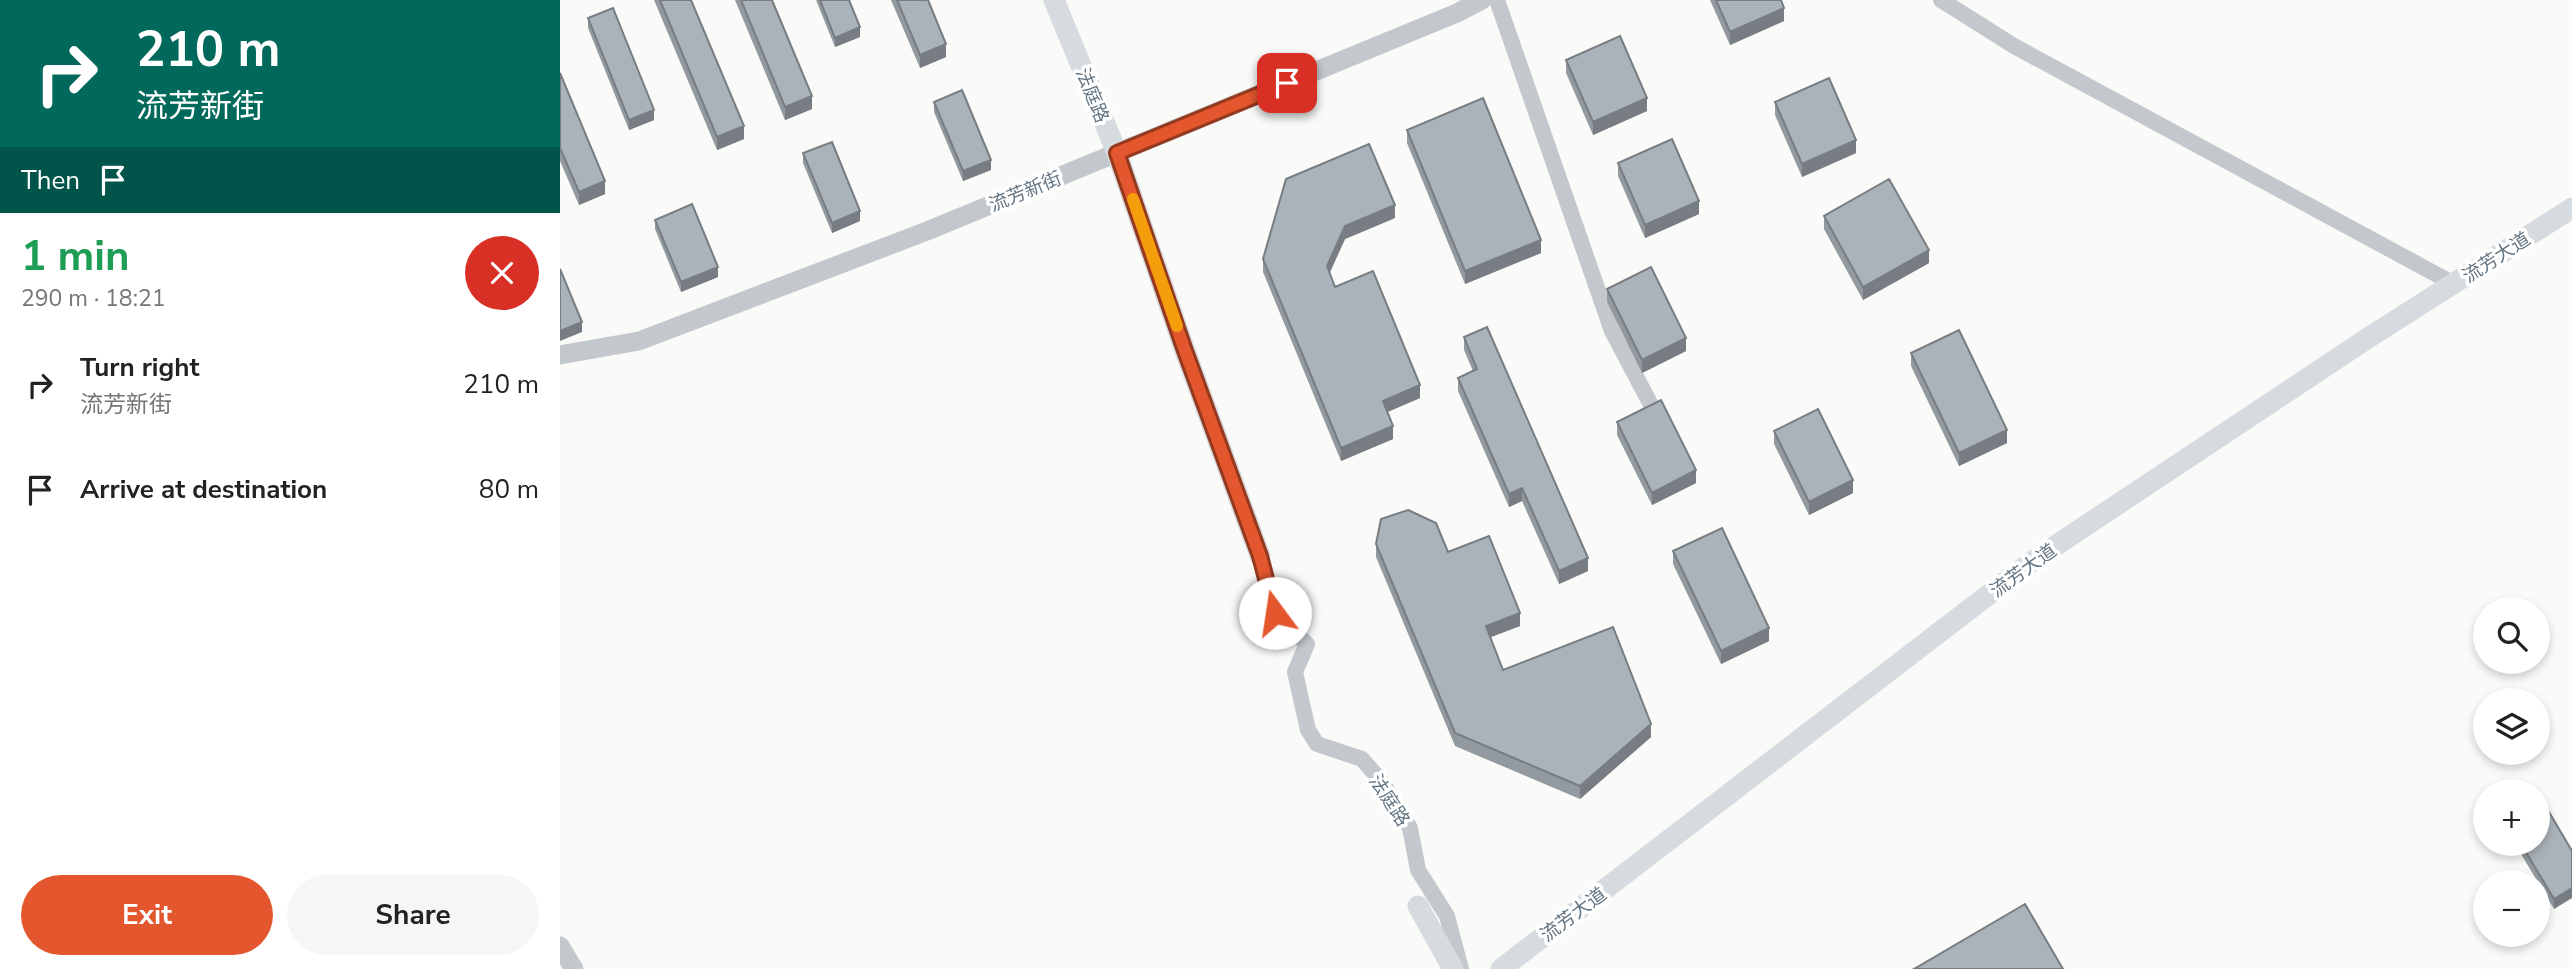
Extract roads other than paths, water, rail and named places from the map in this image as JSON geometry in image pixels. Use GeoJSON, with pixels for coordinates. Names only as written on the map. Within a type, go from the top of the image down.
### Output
{"type":"FeatureCollection","features":[{"type":"Feature","properties":{"kind":"main road","name":"法庭路"},"geometry":{"type":"LineString","coordinates":[[1054,0],[1117,153],[1260,556]]}},
{"type":"Feature","properties":{"kind":"main road","name":"流芳大道"},"geometry":{"type":"LineString","coordinates":[[1501,969],[2031,562],[2572,208]]}},
{"type":"Feature","properties":{"kind":"main road"},"geometry":{"type":"LineString","coordinates":[[1418,906],[1453,969]]}},
{"type":"Feature","properties":{"kind":"street","name":"流芳新街"},"geometry":{"type":"LineString","coordinates":[[560,355],[639,341],[927,231],[1457,13],[1482,0]]}},
{"type":"Feature","properties":{"kind":"street"},"geometry":{"type":"LineString","coordinates":[[1497,0],[1612,331],[1668,435]]}},
{"type":"Feature","properties":{"kind":"street"},"geometry":{"type":"LineString","coordinates":[[1941,0],[2014,46],[2454,284]]}},
{"type":"Feature","properties":{"kind":"street","name":"法庭路"},"geometry":{"type":"LineString","coordinates":[[1260,556],[1275,613],[1307,644],[1295,672],[1308,730],[1317,744],[1362,759],[1383,783],[1410,828],[1418,870],[1447,916],[1461,969]]}},
{"type":"Feature","properties":{"kind":"street"},"geometry":{"type":"LineString","coordinates":[[560,946],[573,969]]}}]}
